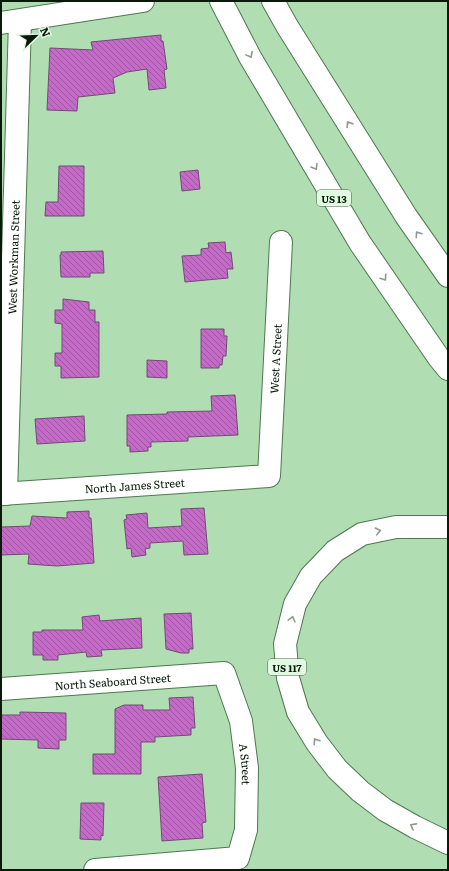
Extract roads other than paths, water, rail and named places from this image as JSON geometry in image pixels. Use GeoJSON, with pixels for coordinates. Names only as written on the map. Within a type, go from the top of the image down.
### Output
{"type":"FeatureCollection","features":[{"type":"Feature","properties":{"kind":"main road"},"geometry":{"type":"LineString","coordinates":[[10,22],[143,1]]}},
{"type":"Feature","properties":{"kind":"main road","name":"US 13"},"geometry":{"type":"LineString","coordinates":[[221,1],[250,57],[360,242],[448,369]]}},
{"type":"Feature","properties":{"kind":"main road"},"geometry":{"type":"LineString","coordinates":[[273,1],[287,26],[406,216],[445,272]]}},
{"type":"Feature","properties":{"kind":"main road","name":"West Workman Street"},"geometry":{"type":"LineString","coordinates":[[4,494],[10,22]]}},
{"type":"Feature","properties":{"kind":"main road","name":"West A Street"},"geometry":{"type":"LineString","coordinates":[[269,476],[280,242]]}},
{"type":"Feature","properties":{"kind":"main road","name":"North James Street"},"geometry":{"type":"LineString","coordinates":[[4,494],[269,476]]}},
{"type":"Feature","properties":{"kind":"main road","name":"US 117"},"geometry":{"type":"LineString","coordinates":[[448,527],[396,526],[362,534],[335,551],[311,576],[295,604],[285,644],[288,678],[298,712],[317,743],[337,769],[360,791],[385,810],[415,828],[448,843]]}},
{"type":"Feature","properties":{"kind":"main road","name":"North Seaboard Street"},"geometry":{"type":"LineString","coordinates":[[1,689],[224,673]]}},
{"type":"Feature","properties":{"kind":"main road","name":"A Street"},"geometry":{"type":"LineString","coordinates":[[95,870],[238,858],[246,830],[247,768],[241,721],[224,673]]}}]}
